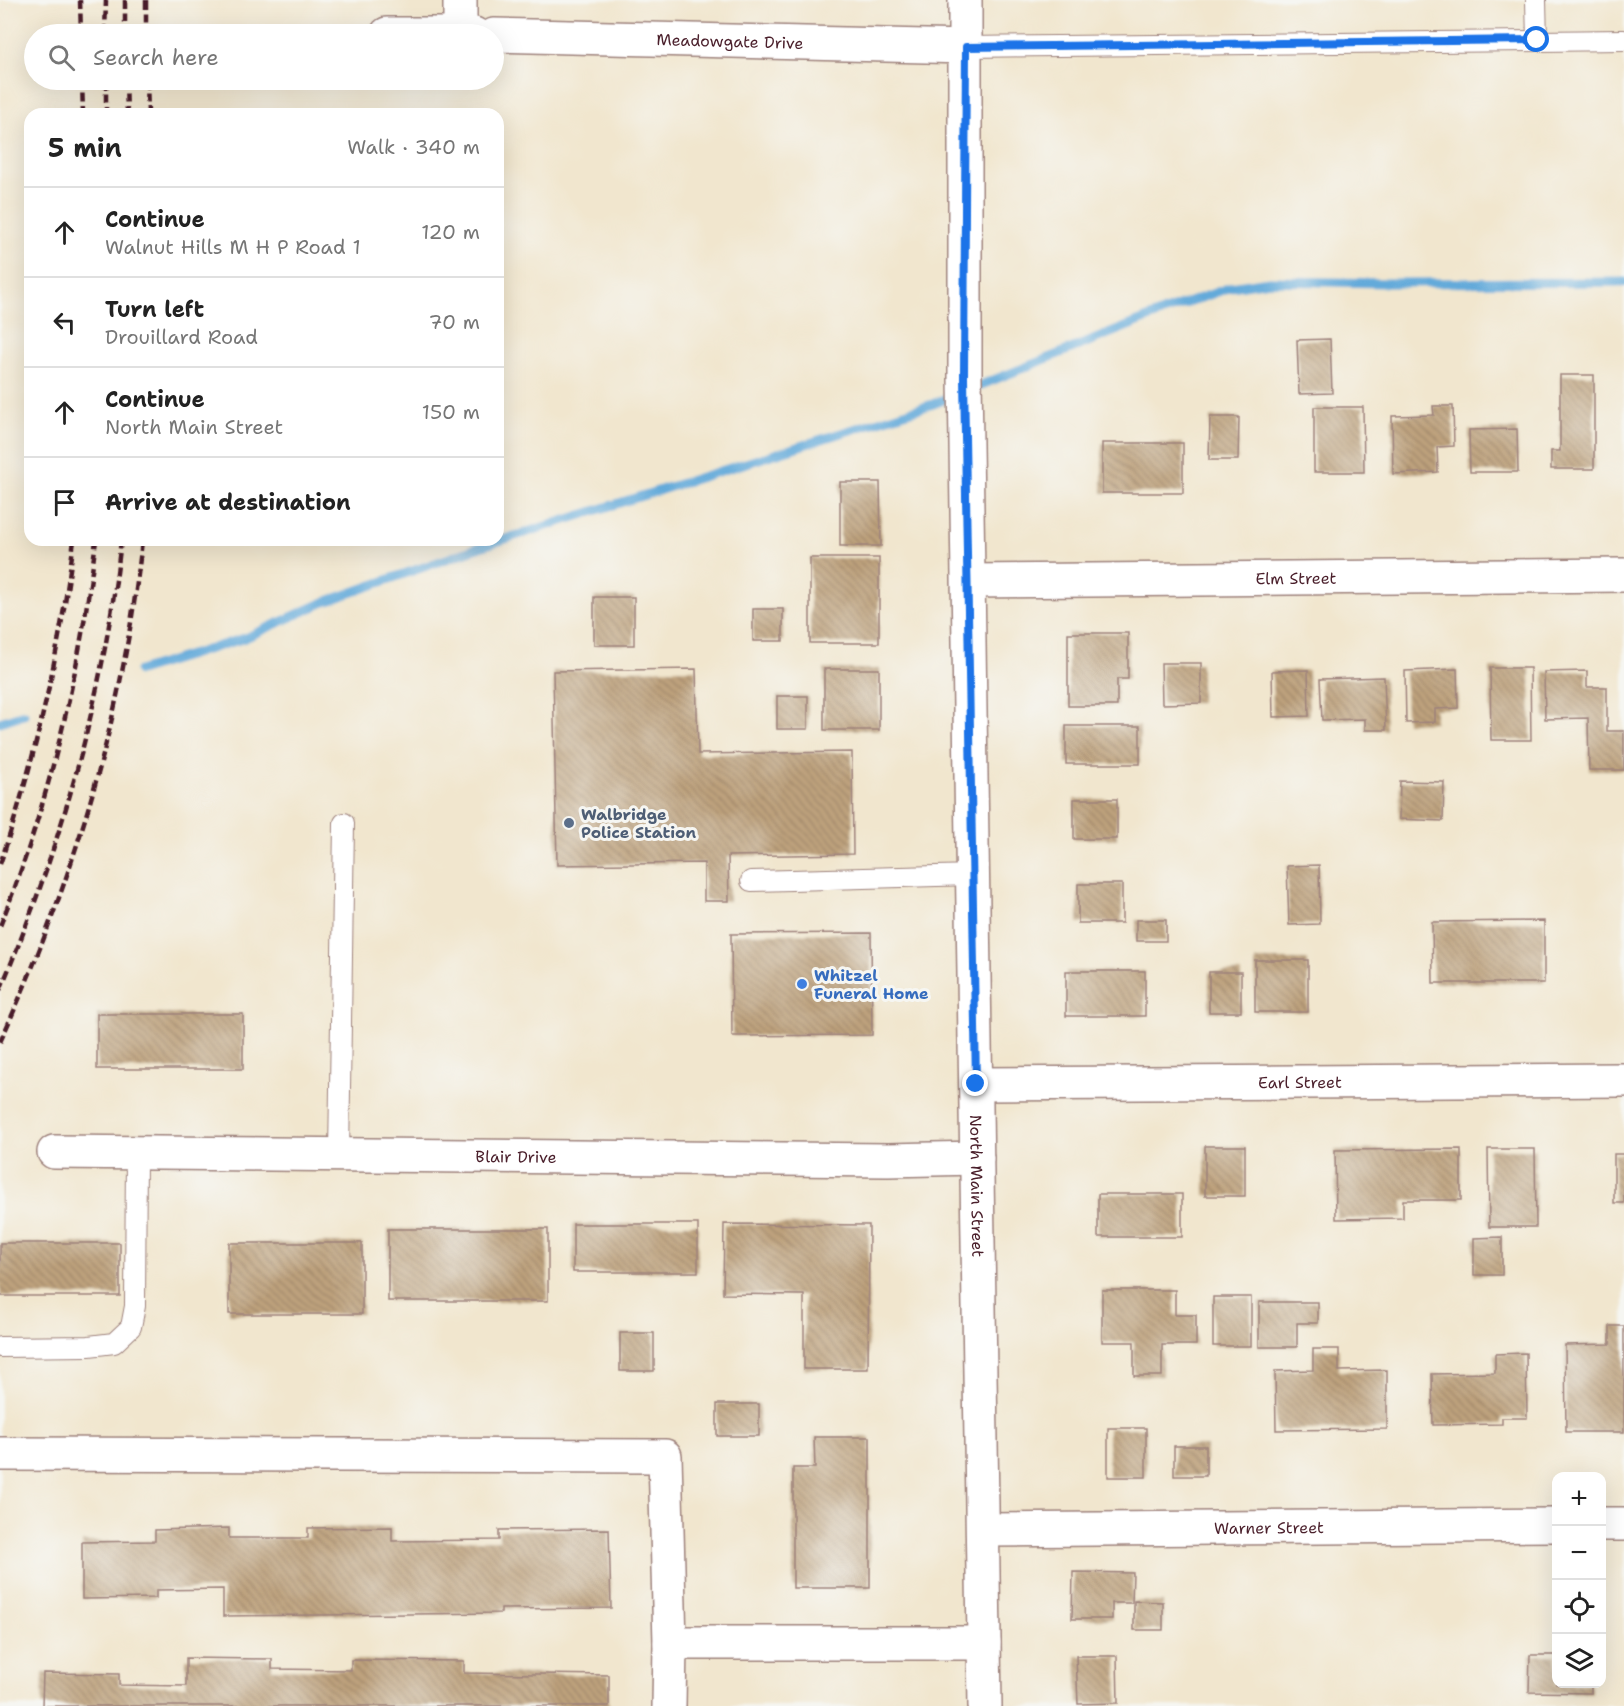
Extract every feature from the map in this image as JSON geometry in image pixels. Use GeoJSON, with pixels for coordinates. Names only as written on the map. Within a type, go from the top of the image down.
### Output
{"type":"FeatureCollection","features":[{"type":"Feature","properties":{"kind":"street"},"geometry":{"type":"LineString","coordinates":[[459,0],[460,24]]}},
{"type":"Feature","properties":{"kind":"street","name":"North Main Street"},"geometry":{"type":"LineString","coordinates":[[965,0],[964,377],[985,1706]]}},
{"type":"Feature","properties":{"kind":"street","name":"Meadowgate Drive"},"geometry":{"type":"LineString","coordinates":[[504,35],[966,47]]}},
{"type":"Feature","properties":{"kind":"street","name":"Elm Street"},"geometry":{"type":"LineString","coordinates":[[969,581],[1624,575]]}},
{"type":"Feature","properties":{"kind":"street","name":"Earl Street"},"geometry":{"type":"LineString","coordinates":[[976,1084],[1624,1080]]}},
{"type":"Feature","properties":{"kind":"street","name":"Blair Drive"},"geometry":{"type":"LineString","coordinates":[[54,1152],[876,1160],[977,1158]]}},
{"type":"Feature","properties":{"kind":"street"},"geometry":{"type":"LineString","coordinates":[[0,1454],[665,1456],[670,1643],[669,1706]]}},
{"type":"Feature","properties":{"kind":"street"},"geometry":{"type":"LineString","coordinates":[[1606,1524],[1624,1524]]}},
{"type":"Feature","properties":{"kind":"street","name":"Warner Street"},"geometry":{"type":"LineString","coordinates":[[982,1530],[1552,1525]]}},
{"type":"Feature","properties":{"kind":"street"},"geometry":{"type":"LineString","coordinates":[[670,1643],[984,1643]]}},
{"type":"Feature","properties":{"kind":"lane"},"geometry":{"type":"LineString","coordinates":[[1536,0],[1537,40]]}},
{"type":"Feature","properties":{"kind":"lane"},"geometry":{"type":"LineString","coordinates":[[966,47],[1624,40]]}},
{"type":"Feature","properties":{"kind":"lane"},"geometry":{"type":"LineString","coordinates":[[339,1155],[344,823]]}},
{"type":"Feature","properties":{"kind":"lane"},"geometry":{"type":"LineString","coordinates":[[751,881],[973,875]]}},
{"type":"Feature","properties":{"kind":"lane"},"geometry":{"type":"LineString","coordinates":[[0,1347],[89,1346],[114,1343],[131,1327],[135,1306],[136,1153]]}},
{"type":"Feature","properties":{"kind":"building"},"geometry":{"type":"Polygon","coordinates":[[[1330,339],[1332,393],[1299,394],[1297,340],[1330,339]]]}},
{"type":"Feature","properties":{"kind":"building"},"geometry":{"type":"Polygon","coordinates":[[[1560,375],[1594,375],[1594,469],[1551,469],[1551,451],[1560,451],[1560,375]]]}},
{"type":"Feature","properties":{"kind":"building"},"geometry":{"type":"Polygon","coordinates":[[[1433,406],[1453,406],[1454,446],[1437,447],[1438,472],[1393,474],[1392,416],[1434,415],[1433,406]]]}},
{"type":"Feature","properties":{"kind":"building"},"geometry":{"type":"Polygon","coordinates":[[[1314,407],[1363,407],[1364,472],[1314,472],[1314,407]]]}},
{"type":"Feature","properties":{"kind":"building"},"geometry":{"type":"Polygon","coordinates":[[[1210,417],[1239,417],[1238,460],[1209,460],[1210,417]]]}},
{"type":"Feature","properties":{"kind":"building"},"geometry":{"type":"Polygon","coordinates":[[[1517,429],[1518,472],[1470,472],[1469,430],[1517,429]]]}},
{"type":"Feature","properties":{"kind":"building"},"geometry":{"type":"Polygon","coordinates":[[[1102,443],[1183,443],[1183,493],[1102,493],[1102,443]]]}},
{"type":"Feature","properties":{"kind":"building"},"geometry":{"type":"Polygon","coordinates":[[[840,482],[880,482],[881,546],[840,546],[840,482]]]}},
{"type":"Feature","properties":{"kind":"building"},"geometry":{"type":"Polygon","coordinates":[[[810,558],[879,558],[879,643],[810,643],[810,558]]]}},
{"type":"Feature","properties":{"kind":"building"},"geometry":{"type":"Polygon","coordinates":[[[594,597],[634,597],[634,645],[594,645],[594,597]]]}},
{"type":"Feature","properties":{"kind":"building"},"geometry":{"type":"Polygon","coordinates":[[[753,609],[783,609],[783,641],[753,641],[753,609]]]}},
{"type":"Feature","properties":{"kind":"building"},"geometry":{"type":"Polygon","coordinates":[[[1068,633],[1128,633],[1128,679],[1117,679],[1117,706],[1068,706],[1068,633]]]}},
{"type":"Feature","properties":{"kind":"building"},"geometry":{"type":"Polygon","coordinates":[[[1161,663],[1201,663],[1201,703],[1162,704],[1161,663]]]}},
{"type":"Feature","properties":{"kind":"building"},"geometry":{"type":"Polygon","coordinates":[[[1490,668],[1530,668],[1531,740],[1491,740],[1490,668]]]}},
{"type":"Feature","properties":{"kind":"building"},"geometry":{"type":"Polygon","coordinates":[[[696,669],[698,754],[852,752],[853,854],[728,856],[729,901],[704,901],[704,863],[557,865],[553,671],[696,669]]]}},
{"type":"Feature","properties":{"kind":"building"},"geometry":{"type":"Polygon","coordinates":[[[824,669],[879,669],[879,730],[824,730],[824,669]]]}},
{"type":"Feature","properties":{"kind":"building"},"geometry":{"type":"Polygon","coordinates":[[[1457,669],[1458,708],[1435,709],[1435,722],[1406,723],[1405,671],[1457,669]]]}},
{"type":"Feature","properties":{"kind":"building"},"geometry":{"type":"Polygon","coordinates":[[[1308,670],[1309,716],[1273,717],[1272,671],[1308,670]]]}},
{"type":"Feature","properties":{"kind":"building"},"geometry":{"type":"Polygon","coordinates":[[[1587,671],[1587,687],[1607,687],[1607,731],[1624,731],[1624,770],[1589,770],[1588,718],[1545,719],[1544,672],[1587,671]]]}},
{"type":"Feature","properties":{"kind":"building"},"geometry":{"type":"Polygon","coordinates":[[[1384,677],[1386,730],[1365,730],[1365,719],[1322,720],[1320,679],[1384,677]]]}},
{"type":"Feature","properties":{"kind":"building"},"geometry":{"type":"Polygon","coordinates":[[[777,696],[808,696],[808,729],[777,729],[777,696]]]}},
{"type":"Feature","properties":{"kind":"building"},"geometry":{"type":"Polygon","coordinates":[[[1066,726],[1140,726],[1140,764],[1066,764],[1066,726]]]}},
{"type":"Feature","properties":{"kind":"building"},"geometry":{"type":"Polygon","coordinates":[[[1400,781],[1444,782],[1443,821],[1399,819],[1400,781]]]}},
{"type":"Feature","properties":{"kind":"building"},"geometry":{"type":"Polygon","coordinates":[[[1074,799],[1117,799],[1117,839],[1074,839],[1074,799]]]}},
{"type":"Feature","properties":{"kind":"building"},"geometry":{"type":"Polygon","coordinates":[[[1319,865],[1320,924],[1289,925],[1287,866],[1319,865]]]}},
{"type":"Feature","properties":{"kind":"building"},"geometry":{"type":"Polygon","coordinates":[[[1078,884],[1122,884],[1122,923],[1078,923],[1078,884]]]}},
{"type":"Feature","properties":{"kind":"building"},"geometry":{"type":"Polygon","coordinates":[[[1136,920],[1166,920],[1166,941],[1136,941],[1136,920]]]}},
{"type":"Feature","properties":{"kind":"building"},"geometry":{"type":"Polygon","coordinates":[[[1544,921],[1544,983],[1433,983],[1432,922],[1544,921]]]}},
{"type":"Feature","properties":{"kind":"building","name":"Whitzel Funeral Home"},"geometry":{"type":"Polygon","coordinates":[[[871,933],[872,1035],[732,1036],[731,934],[871,933]]]}},
{"type":"Feature","properties":{"kind":"building"},"geometry":{"type":"Polygon","coordinates":[[[1255,960],[1308,960],[1308,1012],[1255,1012],[1255,960]]]}},
{"type":"Feature","properties":{"kind":"building"},"geometry":{"type":"Polygon","coordinates":[[[1066,971],[1145,971],[1145,1016],[1066,1016],[1066,971]]]}},
{"type":"Feature","properties":{"kind":"building"},"geometry":{"type":"Polygon","coordinates":[[[1209,972],[1241,972],[1241,1012],[1209,1012],[1209,972]]]}},
{"type":"Feature","properties":{"kind":"building"},"geometry":{"type":"Polygon","coordinates":[[[97,1014],[243,1014],[243,1069],[97,1069],[97,1014]]]}},
{"type":"Feature","properties":{"kind":"building"},"geometry":{"type":"Polygon","coordinates":[[[1205,1146],[1245,1146],[1245,1196],[1205,1196],[1205,1146]]]}},
{"type":"Feature","properties":{"kind":"building"},"geometry":{"type":"Polygon","coordinates":[[[1461,1149],[1461,1200],[1403,1200],[1403,1218],[1336,1219],[1335,1150],[1461,1149]]]}},
{"type":"Feature","properties":{"kind":"building"},"geometry":{"type":"Polygon","coordinates":[[[1488,1149],[1535,1149],[1536,1227],[1489,1227],[1488,1149]]]}},
{"type":"Feature","properties":{"kind":"building"},"geometry":{"type":"Polygon","coordinates":[[[1614,1154],[1624,1154],[1624,1203],[1614,1203],[1614,1154]]]}},
{"type":"Feature","properties":{"kind":"building"},"geometry":{"type":"Polygon","coordinates":[[[1098,1194],[1182,1194],[1182,1237],[1098,1237],[1098,1194]]]}},
{"type":"Feature","properties":{"kind":"building"},"geometry":{"type":"Polygon","coordinates":[[[573,1224],[698,1224],[698,1272],[573,1272],[573,1224]]]}},
{"type":"Feature","properties":{"kind":"building"},"geometry":{"type":"Polygon","coordinates":[[[724,1224],[869,1225],[868,1369],[804,1369],[804,1295],[723,1294],[724,1224]]]}},
{"type":"Feature","properties":{"kind":"building"},"geometry":{"type":"Polygon","coordinates":[[[388,1229],[548,1229],[548,1301],[388,1301],[388,1229]]]}},
{"type":"Feature","properties":{"kind":"building"},"geometry":{"type":"Polygon","coordinates":[[[1502,1237],[1502,1275],[1474,1275],[1474,1238],[1502,1237]]]}},
{"type":"Feature","properties":{"kind":"building"},"geometry":{"type":"Polygon","coordinates":[[[0,1243],[120,1243],[120,1296],[0,1296],[0,1243]]]}},
{"type":"Feature","properties":{"kind":"building"},"geometry":{"type":"Polygon","coordinates":[[[229,1243],[362,1243],[362,1314],[229,1314],[229,1243]]]}},
{"type":"Feature","properties":{"kind":"building"},"geometry":{"type":"Polygon","coordinates":[[[1102,1290],[1175,1290],[1175,1315],[1196,1315],[1196,1345],[1162,1345],[1162,1376],[1134,1376],[1134,1342],[1102,1342],[1102,1290]]]}},
{"type":"Feature","properties":{"kind":"building"},"geometry":{"type":"Polygon","coordinates":[[[1213,1297],[1251,1297],[1251,1346],[1213,1346],[1213,1297]]]}},
{"type":"Feature","properties":{"kind":"building"},"geometry":{"type":"Polygon","coordinates":[[[1259,1302],[1318,1302],[1318,1323],[1297,1323],[1297,1347],[1259,1347],[1259,1302]]]}},
{"type":"Feature","properties":{"kind":"building"},"geometry":{"type":"Polygon","coordinates":[[[1610,1326],[1624,1326],[1624,1432],[1566,1432],[1565,1345],[1610,1344],[1610,1326]]]}},
{"type":"Feature","properties":{"kind":"building"},"geometry":{"type":"Polygon","coordinates":[[[620,1333],[654,1333],[654,1371],[620,1371],[620,1333]]]}},
{"type":"Feature","properties":{"kind":"building"},"geometry":{"type":"Polygon","coordinates":[[[1313,1349],[1339,1349],[1339,1371],[1387,1370],[1387,1429],[1276,1430],[1275,1371],[1313,1370],[1313,1349]]]}},
{"type":"Feature","properties":{"kind":"building"},"geometry":{"type":"Polygon","coordinates":[[[1526,1353],[1527,1418],[1502,1418],[1502,1424],[1433,1425],[1432,1374],[1495,1373],[1495,1354],[1526,1353]]]}},
{"type":"Feature","properties":{"kind":"building"},"geometry":{"type":"Polygon","coordinates":[[[717,1404],[759,1404],[759,1436],[717,1436],[717,1404]]]}},
{"type":"Feature","properties":{"kind":"building"},"geometry":{"type":"Polygon","coordinates":[[[1108,1428],[1146,1428],[1146,1477],[1108,1477],[1108,1428]]]}},
{"type":"Feature","properties":{"kind":"building"},"geometry":{"type":"Polygon","coordinates":[[[814,1437],[870,1437],[870,1588],[793,1588],[793,1468],[815,1468],[814,1437]]]}},
{"type":"Feature","properties":{"kind":"building"},"geometry":{"type":"Polygon","coordinates":[[[1174,1446],[1206,1446],[1206,1476],[1174,1476],[1174,1446]]]}},
{"type":"Feature","properties":{"kind":"building"},"geometry":{"type":"Polygon","coordinates":[[[392,1527],[392,1541],[499,1540],[499,1530],[609,1529],[611,1608],[501,1609],[501,1613],[223,1616],[223,1589],[156,1590],[156,1598],[82,1599],[82,1542],[155,1541],[155,1530],[229,1528],[229,1538],[308,1538],[308,1528],[392,1527]]]}},
{"type":"Feature","properties":{"kind":"building"},"geometry":{"type":"Polygon","coordinates":[[[1073,1572],[1133,1573],[1132,1603],[1112,1603],[1112,1619],[1072,1619],[1073,1572]]]}},
{"type":"Feature","properties":{"kind":"building"},"geometry":{"type":"Polygon","coordinates":[[[1134,1601],[1163,1602],[1163,1630],[1134,1630],[1134,1601]]]}},
{"type":"Feature","properties":{"kind":"building"},"geometry":{"type":"Polygon","coordinates":[[[1530,1655],[1552,1655],[1552,1688],[1591,1688],[1591,1693],[1529,1692],[1530,1655]]]}},
{"type":"Feature","properties":{"kind":"building"},"geometry":{"type":"Polygon","coordinates":[[[1076,1656],[1117,1656],[1118,1703],[1078,1704],[1076,1656]]]}},
{"type":"Feature","properties":{"kind":"building"},"geometry":{"type":"Polygon","coordinates":[[[186,1658],[272,1659],[272,1669],[351,1670],[351,1660],[464,1661],[464,1673],[609,1675],[609,1706],[42,1706],[43,1673],[119,1674],[119,1685],[186,1686],[186,1658]]]}},
{"type":"Feature","properties":{"kind":"waterway"},"geometry":{"type":"LineString","coordinates":[[971,389],[1231,287],[1269,281],[1624,282]]}},
{"type":"Feature","properties":{"kind":"waterway"},"geometry":{"type":"LineString","coordinates":[[504,539],[933,404],[958,394]]}},
{"type":"Feature","properties":{"kind":"waterway"},"geometry":{"type":"LineString","coordinates":[[139,671],[245,638],[322,603],[483,546]]}},
{"type":"Feature","properties":{"kind":"waterway"},"geometry":{"type":"LineString","coordinates":[[0,722],[24,714]]}},
{"type":"Feature","properties":{"kind":"railway"},"geometry":{"type":"LineString","coordinates":[[80,0],[81,24]]}},
{"type":"Feature","properties":{"kind":"railway"},"geometry":{"type":"LineString","coordinates":[[105,24],[106,0]]}},
{"type":"Feature","properties":{"kind":"railway"},"geometry":{"type":"LineString","coordinates":[[125,0],[125,24]]}},
{"type":"Feature","properties":{"kind":"railway"},"geometry":{"type":"LineString","coordinates":[[146,0],[146,24]]}},
{"type":"Feature","properties":{"kind":"railway"},"geometry":{"type":"LineString","coordinates":[[82,90],[83,108]]}},
{"type":"Feature","properties":{"kind":"railway"},"geometry":{"type":"LineString","coordinates":[[106,90],[106,108]]}},
{"type":"Feature","properties":{"kind":"railway"},"geometry":{"type":"LineString","coordinates":[[126,90],[127,108]]}},
{"type":"Feature","properties":{"kind":"railway"},"geometry":{"type":"LineString","coordinates":[[147,90],[148,108]]}},
{"type":"Feature","properties":{"kind":"railway"},"geometry":{"type":"LineString","coordinates":[[0,864],[36,744],[62,622],[73,546]]}},
{"type":"Feature","properties":{"kind":"railway"},"geometry":{"type":"LineString","coordinates":[[0,926],[18,880],[48,785],[72,688],[95,546]]}},
{"type":"Feature","properties":{"kind":"railway"},"geometry":{"type":"LineString","coordinates":[[0,990],[42,881],[77,770],[104,656],[120,546]]}},
{"type":"Feature","properties":{"kind":"railway"},"geometry":{"type":"LineString","coordinates":[[0,1042],[50,921],[92,797],[122,669],[134,605],[141,546]]}},
{"type":"Feature","properties":{"kind":"place","name":"Walbridge Police Station"},"geometry":{"type":"Point","coordinates":[569,823]}},
{"type":"Feature","properties":{"kind":"place","name":"Whitzel Funeral Home"},"geometry":{"type":"Point","coordinates":[802,984]}},
{"type":"Feature","properties":{"kind":"route"},"geometry":{"type":"LineString","coordinates":[[976,1084],[964,377],[966,47],[1537,40]]}}]}
